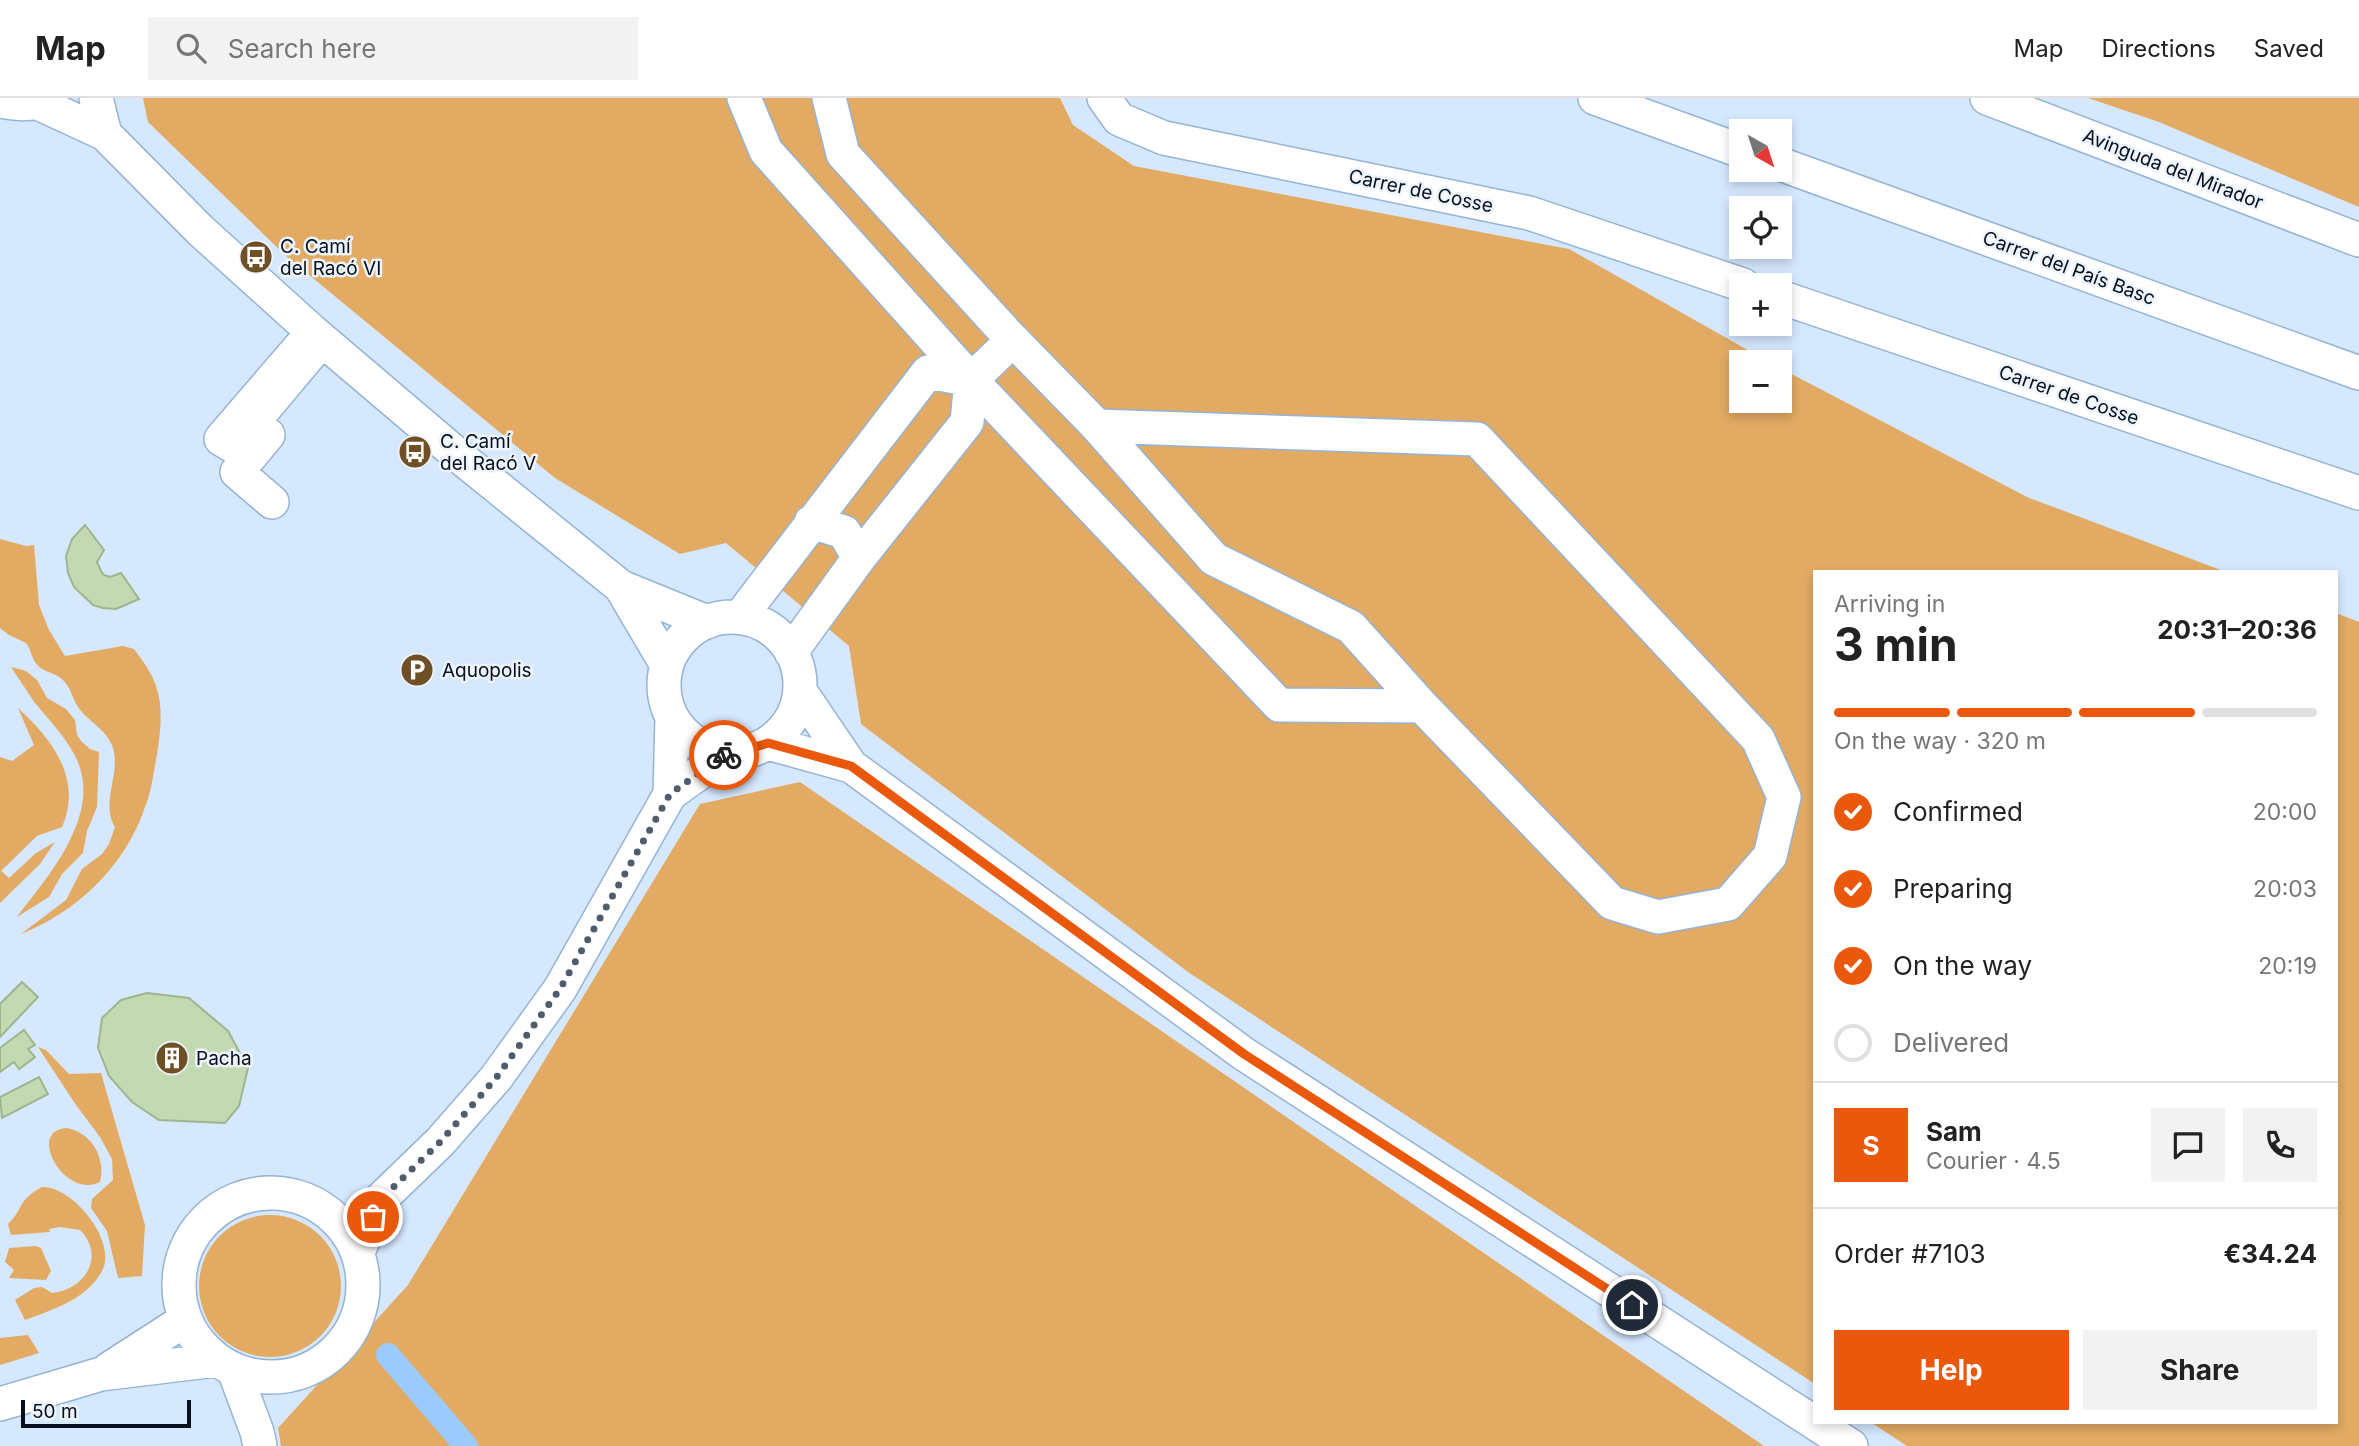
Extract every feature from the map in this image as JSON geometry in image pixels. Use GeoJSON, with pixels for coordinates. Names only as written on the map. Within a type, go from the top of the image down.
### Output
{"type":"FeatureCollection","features":[{"type":"Feature","properties":{"kind":"street"},"geometry":{"type":"LineString","coordinates":[[96,98],[105,134]]}},
{"type":"Feature","properties":{"kind":"street"},"geometry":{"type":"LineString","coordinates":[[744,98],[766,151],[971,380],[1279,705],[1422,706]]}},
{"type":"Feature","properties":{"kind":"street"},"geometry":{"type":"LineString","coordinates":[[829,98],[843,154],[1013,340],[1097,426],[1214,558],[1351,627],[1422,706],[1612,903],[1658,917],[1728,904],[1770,856],[1784,797],[1758,740],[1477,439],[1097,426]]}},
{"type":"Feature","properties":{"kind":"street","name":"Carrer de Cosse"},"geometry":{"type":"LineString","coordinates":[[1104,98],[1119,119],[1164,138],[1529,213],[1729,280]]}},
{"type":"Feature","properties":{"kind":"street"},"geometry":{"type":"LineString","coordinates":[[1595,98],[1729,146]]}},
{"type":"Feature","properties":{"kind":"street","name":"Avinguda del Mirador"},"geometry":{"type":"LineString","coordinates":[[1987,98],[2359,240]]}},
{"type":"Feature","properties":{"kind":"street"},"geometry":{"type":"LineString","coordinates":[[0,101],[17,105],[45,101],[105,134],[200,230],[325,342],[460,457],[621,587],[707,622]]}},
{"type":"Feature","properties":{"kind":"street","name":"Carrer del País Basc"},"geometry":{"type":"LineString","coordinates":[[1792,168],[2359,373]]}},
{"type":"Feature","properties":{"kind":"street","name":"Carrer de Cosse"},"geometry":{"type":"LineString","coordinates":[[1792,302],[2359,492]]}},
{"type":"Feature","properties":{"kind":"street"},"geometry":{"type":"LineString","coordinates":[[792,652],[859,558],[967,422],[971,380],[1013,340]]}},
{"type":"Feature","properties":{"kind":"street"},"geometry":{"type":"LineString","coordinates":[[272,502],[237,472],[325,342]]}},
{"type":"Feature","properties":{"kind":"street"},"geometry":{"type":"LineString","coordinates":[[740,617],[928,372],[971,380]]}},
{"type":"Feature","properties":{"kind":"street"},"geometry":{"type":"LineString","coordinates":[[811,522],[844,532],[859,558]]}},
{"type":"Feature","properties":{"kind":"street"},"geometry":{"type":"LineString","coordinates":[[621,587],[667,665]]}},
{"type":"Feature","properties":{"kind":"street"},"geometry":{"type":"LineString","coordinates":[[670,794],[672,717],[665,692],[667,665],[682,639],[707,622],[718,618],[740,617],[775,632],[792,652],[797,664],[800,691],[790,721],[768,743],[741,752],[710,749],[695,742],[682,731],[672,717]]}},
{"type":"Feature","properties":{"kind":"street"},"geometry":{"type":"LineString","coordinates":[[800,691],[851,766],[1244,1054],[1813,1422]]}},
{"type":"Feature","properties":{"kind":"street"},"geometry":{"type":"LineString","coordinates":[[768,743],[851,766]]}},
{"type":"Feature","properties":{"kind":"street"},"geometry":{"type":"LineString","coordinates":[[358,1252],[381,1199],[440,1142],[496,1078],[560,989],[670,794],[727,752]]}},
{"type":"Feature","properties":{"kind":"street"},"geometry":{"type":"LineString","coordinates":[[0,1404],[101,1374],[225,1365],[266,1377],[303,1371],[321,1362],[337,1349],[350,1332],[359,1313],[363,1272],[358,1252],[341,1224],[330,1213],[309,1200],[285,1193],[261,1193],[237,1198],[216,1210],[198,1227],[186,1248],[179,1272],[179,1296],[185,1320],[198,1342],[225,1365],[258,1439]]}},
{"type":"Feature","properties":{"kind":"street"},"geometry":{"type":"LineString","coordinates":[[330,1213],[381,1199]]}},
{"type":"Feature","properties":{"kind":"street"},"geometry":{"type":"LineString","coordinates":[[101,1374],[185,1320]]}},
{"type":"Feature","properties":{"kind":"street"},"geometry":{"type":"LineString","coordinates":[[258,1439],[283,1376]]}},
{"type":"Feature","properties":{"kind":"street"},"geometry":{"type":"LineString","coordinates":[[1817,1424],[1851,1446]]}},
{"type":"Feature","properties":{"kind":"shaded area"},"geometry":{"type":"Polygon","coordinates":[[[143,98],[1060,98],[1073,125],[1134,166],[1569,249],[1748,350],[1729,350],[1729,413],[1792,413],[1792,374],[2027,497],[2221,570],[1813,570],[1813,1383],[1188,972],[861,724],[849,646],[726,543],[680,554],[555,478],[285,255],[148,122],[143,98]]]}},
{"type":"Feature","properties":{"kind":"shaded area"},"geometry":{"type":"Polygon","coordinates":[[[2088,98],[2359,98],[2359,207],[2159,122],[2088,98]]]}},
{"type":"Feature","properties":{"kind":"shaded area"},"geometry":{"type":"Polygon","coordinates":[[[0,539],[26,546],[34,545],[39,605],[49,630],[65,656],[123,646],[134,649],[154,681],[161,713],[159,742],[149,796],[137,828],[125,848],[97,884],[80,899],[42,925],[21,934],[66,900],[82,869],[102,854],[109,844],[115,827],[109,808],[115,758],[110,741],[78,707],[65,682],[38,665],[26,643],[0,628],[0,539]]]}},
{"type":"Feature","properties":{"kind":"shaded area"},"geometry":{"type":"Polygon","coordinates":[[[2338,614],[2359,622],[2359,1446],[1907,1446],[1874,1424],[2338,1424],[2338,614]]]}},
{"type":"Feature","properties":{"kind":"shaded area"},"geometry":{"type":"Polygon","coordinates":[[[11,667],[26,671],[37,680],[47,698],[66,709],[75,720],[77,735],[82,742],[99,752],[97,807],[87,831],[83,853],[62,874],[49,897],[17,917],[58,862],[70,841],[83,798],[82,776],[74,754],[11,667]]]}},
{"type":"Feature","properties":{"kind":"shaded area"},"geometry":{"type":"Polygon","coordinates":[[[18,708],[42,733],[61,761],[69,793],[68,809],[62,827],[37,836],[1,871],[9,878],[36,853],[55,842],[40,864],[0,903],[0,757],[12,761],[34,745],[18,708]]]}},
{"type":"Feature","properties":{"kind":"shaded area"},"geometry":{"type":"Polygon","coordinates":[[[800,782],[1764,1446],[281,1446],[278,1428],[408,1285],[700,804],[800,782]]]}},
{"type":"Feature","properties":{"kind":"shaded area"},"geometry":{"type":"Polygon","coordinates":[[[38,1047],[46,1050],[69,1074],[101,1073],[145,1225],[142,1276],[118,1278],[107,1231],[91,1208],[92,1199],[113,1180],[112,1159],[100,1137],[38,1047]]]}},
{"type":"Feature","properties":{"kind":"shaded area"},"geometry":{"type":"Polygon","coordinates":[[[67,1128],[84,1135],[95,1148],[101,1164],[100,1182],[87,1185],[74,1181],[63,1173],[55,1162],[50,1151],[50,1140],[55,1132],[67,1128]]]}},
{"type":"Feature","properties":{"kind":"shaded area"},"geometry":{"type":"Polygon","coordinates":[[[42,1187],[54,1189],[79,1205],[98,1231],[104,1246],[105,1259],[102,1271],[95,1281],[78,1296],[25,1320],[15,1300],[34,1288],[42,1287],[52,1293],[74,1286],[82,1279],[91,1261],[88,1240],[80,1230],[60,1227],[49,1229],[50,1232],[11,1235],[8,1224],[24,1200],[42,1187]]]}},
{"type":"Feature","properties":{"kind":"shaded area"},"geometry":{"type":"Polygon","coordinates":[[[270,1215],[297,1220],[320,1236],[336,1259],[341,1286],[336,1313],[320,1336],[297,1352],[270,1357],[243,1352],[220,1336],[204,1313],[199,1286],[204,1259],[220,1236],[243,1220],[270,1215]]]}},
{"type":"Feature","properties":{"kind":"shaded area"},"geometry":{"type":"Polygon","coordinates":[[[9,1248],[41,1248],[51,1271],[46,1280],[9,1278],[14,1270],[5,1262],[9,1248]]]}},
{"type":"Feature","properties":{"kind":"shaded area"},"geometry":{"type":"Polygon","coordinates":[[[28,1335],[39,1353],[0,1365],[0,1338],[28,1335]]]}},
{"type":"Feature","properties":{"kind":"building"},"geometry":{"type":"Polygon","coordinates":[[[85,525],[104,550],[97,562],[101,571],[110,577],[121,573],[139,599],[116,609],[103,608],[93,605],[74,587],[68,573],[66,556],[72,539],[85,525]]]}},
{"type":"Feature","properties":{"kind":"building"},"geometry":{"type":"Polygon","coordinates":[[[22,982],[38,997],[0,1037],[0,1004],[22,982]]]}},
{"type":"Feature","properties":{"kind":"building","name":"Pacha"},"geometry":{"type":"Polygon","coordinates":[[[147,993],[189,998],[228,1031],[248,1068],[239,1106],[225,1123],[159,1120],[132,1102],[109,1076],[98,1048],[102,1018],[121,1000],[147,993]]]}},
{"type":"Feature","properties":{"kind":"building"},"geometry":{"type":"Polygon","coordinates":[[[24,1030],[35,1045],[28,1049],[35,1057],[19,1069],[14,1062],[0,1072],[0,1048],[24,1030]]]}},
{"type":"Feature","properties":{"kind":"building"},"geometry":{"type":"Polygon","coordinates":[[[39,1077],[48,1094],[2,1118],[0,1097],[39,1077]]]}},
{"type":"Feature","properties":{"kind":"waterway"},"geometry":{"type":"LineString","coordinates":[[388,1355],[466,1446]]}},
{"type":"Feature","properties":{"kind":"way so far"},"geometry":{"type":"LineString","coordinates":[[373,1217],[381,1199],[440,1142],[496,1078],[560,989],[670,794],[724,755]]}},
{"type":"Feature","properties":{"kind":"place","name":"C. Camí del Racó VI"},"geometry":{"type":"Point","coordinates":[256,257]}},
{"type":"Feature","properties":{"kind":"place","name":"C. Camí del Racó V"},"geometry":{"type":"Point","coordinates":[415,452]}},
{"type":"Feature","properties":{"kind":"place","name":"Aquopolis"},"geometry":{"type":"Point","coordinates":[417,670]}},
{"type":"Feature","properties":{"kind":"place","name":"Pacha"},"geometry":{"type":"Point","coordinates":[172,1058]}},
{"type":"Feature","properties":{"kind":"route"},"geometry":{"type":"LineString","coordinates":[[724,755],[727,752],[755,749],[768,743],[851,766],[1244,1054],[1632,1305]]}}]}
